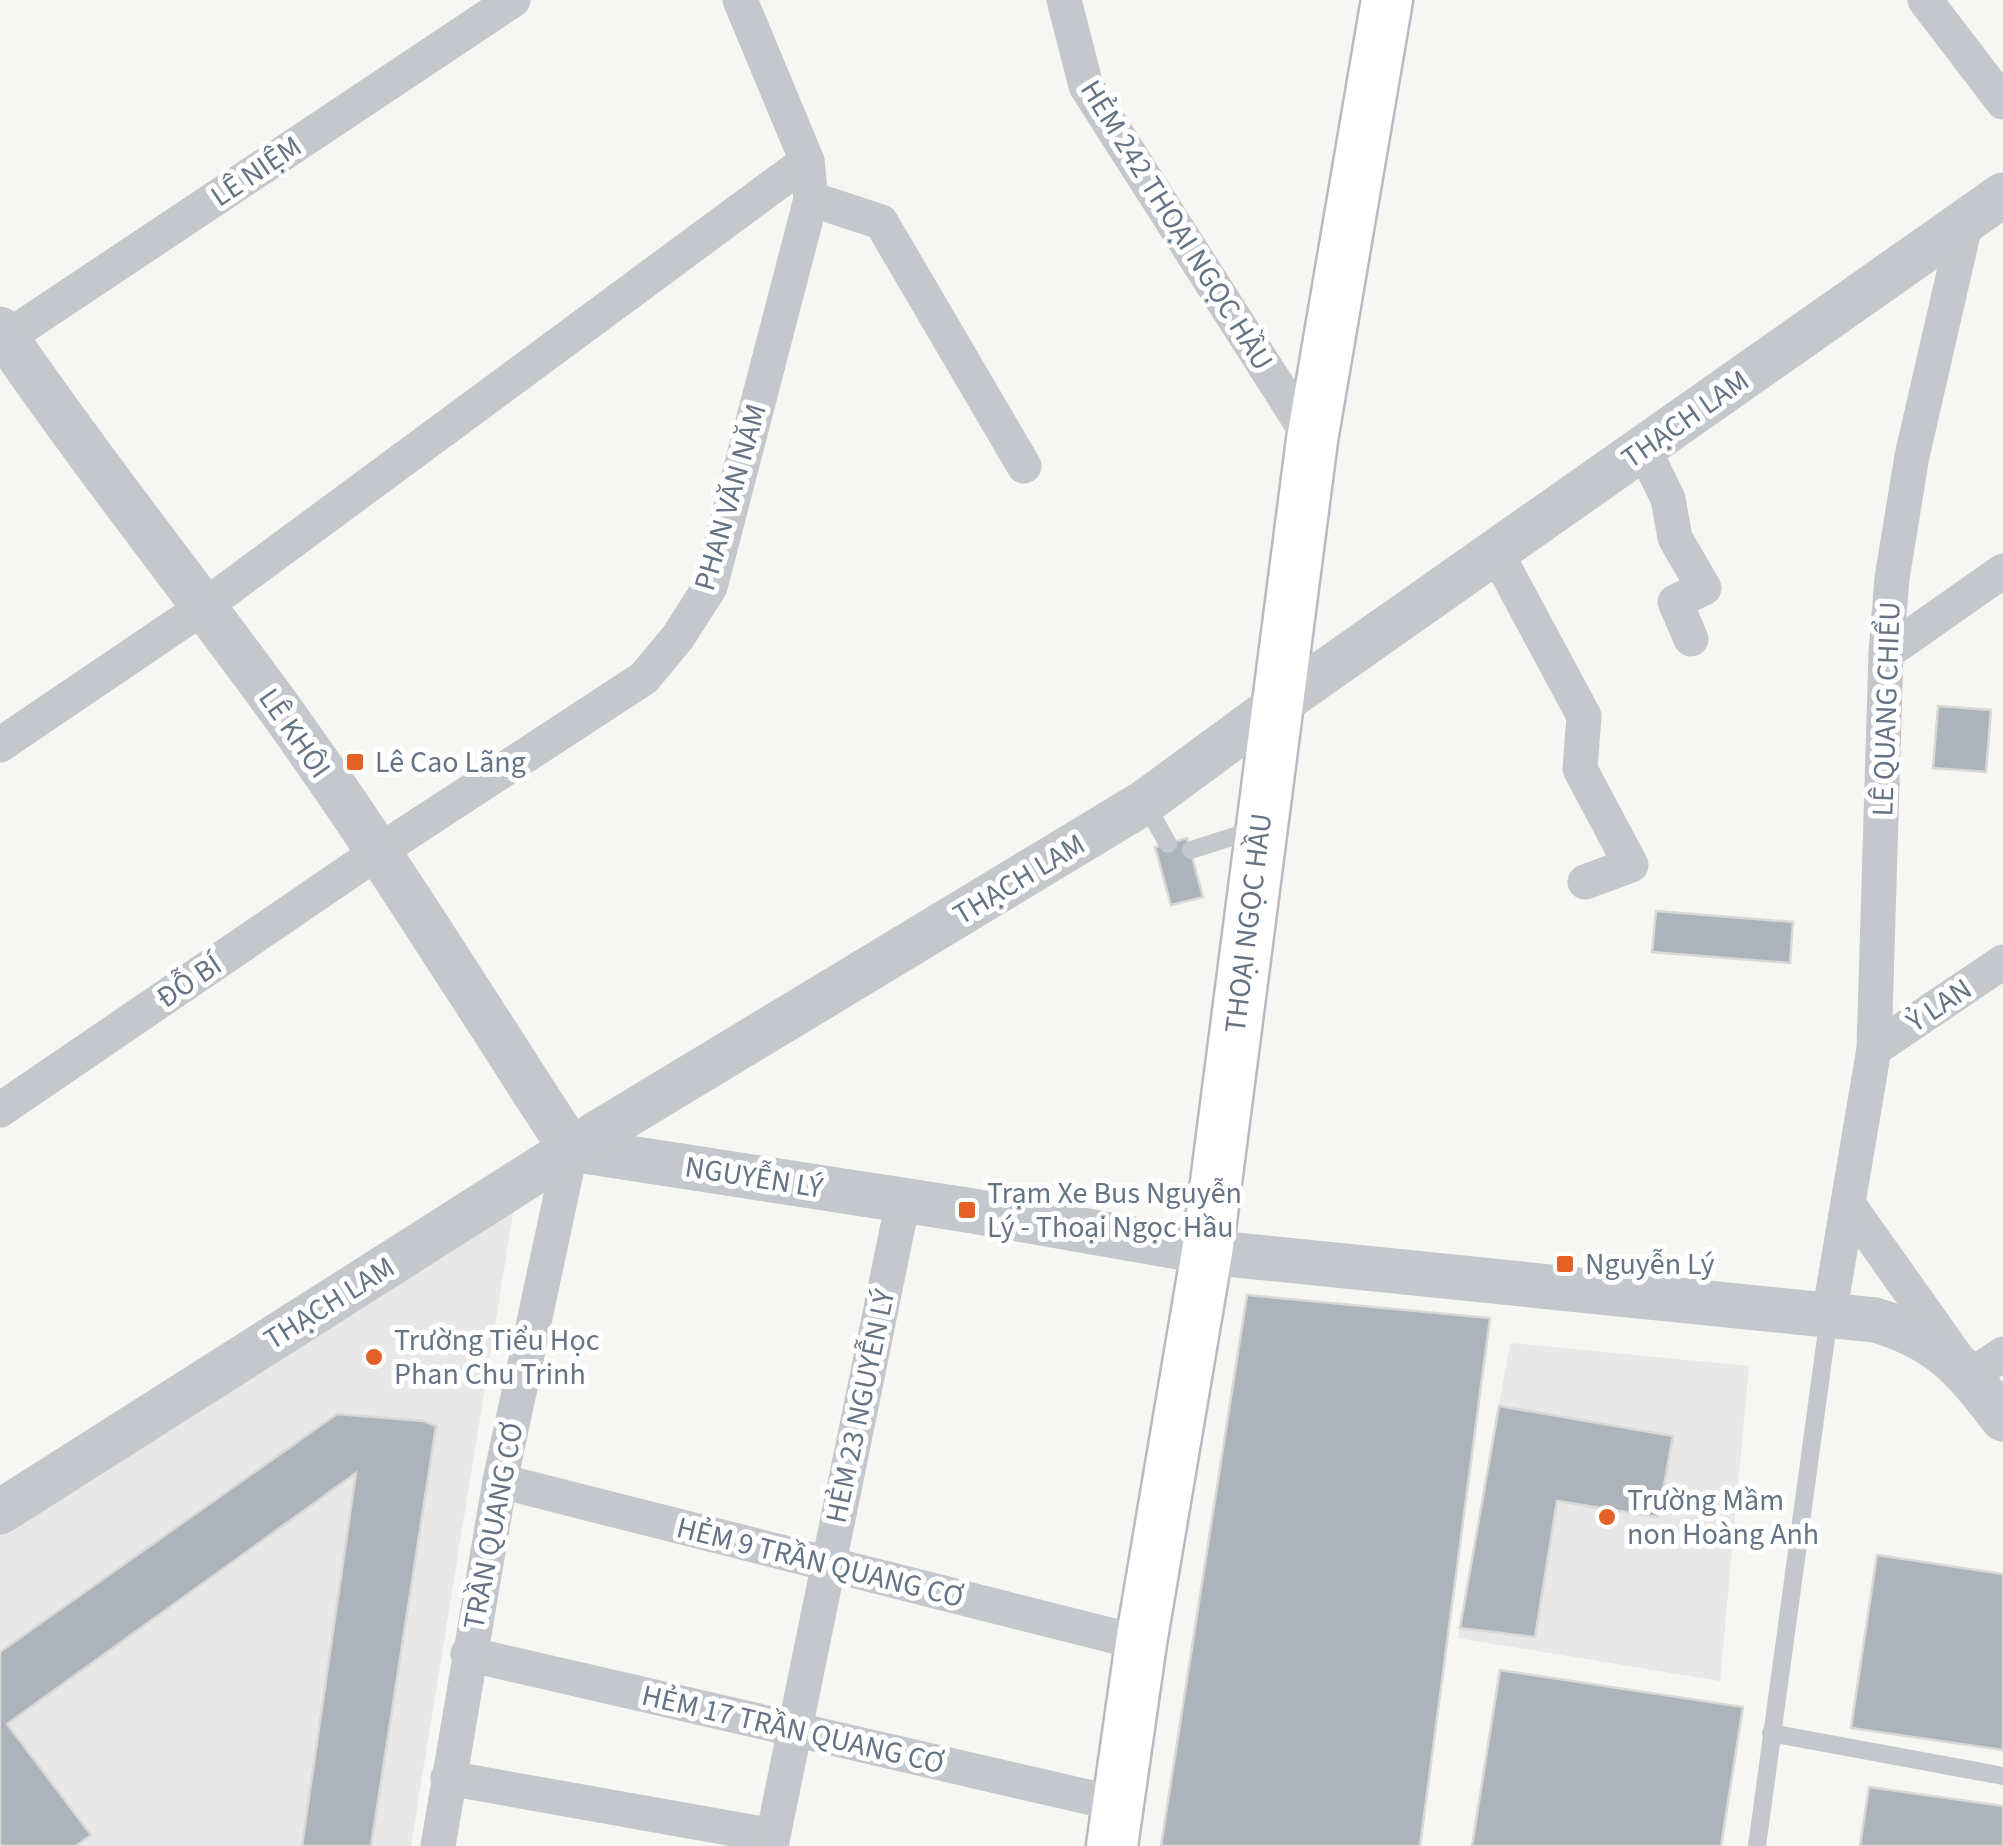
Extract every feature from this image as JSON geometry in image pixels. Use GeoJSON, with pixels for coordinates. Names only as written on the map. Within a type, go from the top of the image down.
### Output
{"type":"FeatureCollection","features":[{"type":"Feature","properties":{"kind":"main road","name":"THOẠI NGỌC HẦU"},"geometry":{"type":"LineString","coordinates":[[1115,1825],[1141,1643],[1224,1239],[1260,828],[1276,706],[1312,440],[1387,0]]}},
{"type":"Feature","properties":{"kind":"street","name":"LÊ NIỆM"},"geometry":{"type":"LineString","coordinates":[[2,336],[513,0]]}},
{"type":"Feature","properties":{"kind":"street","name":"PHAN VĂN NĂM"},"geometry":{"type":"LineString","coordinates":[[378,852],[644,678],[678,637],[710,587],[811,199],[807,161],[740,0]]}},
{"type":"Feature","properties":{"kind":"street","name":"HẺM 242 THOẠI NGỌC HẦU"},"geometry":{"type":"LineString","coordinates":[[1064,0],[1086,86],[1312,440]]}},
{"type":"Feature","properties":{"kind":"street"},"geometry":{"type":"LineString","coordinates":[[1924,0],[2003,102]]}},
{"type":"Feature","properties":{"kind":"street"},"geometry":{"type":"LineString","coordinates":[[0,745],[202,608],[807,161]]}},
{"type":"Feature","properties":{"kind":"street","name":"THẠCH LAM"},"geometry":{"type":"LineString","coordinates":[[0,1512],[571,1149],[1145,802],[2003,195]]}},
{"type":"Feature","properties":{"kind":"street"},"geometry":{"type":"LineString","coordinates":[[811,199],[881,222],[1024,466]]}},
{"type":"Feature","properties":{"kind":"street","name":"LÊ QUANG CHIỂU"},"geometry":{"type":"LineString","coordinates":[[1829,1315],[1874,1049],[1886,653],[1892,578],[1912,456],[1966,221]]}},
{"type":"Feature","properties":{"kind":"street","name":"LÊ KHÔI"},"geometry":{"type":"LineString","coordinates":[[2,336],[273,700],[378,852],[571,1149]]}},
{"type":"Feature","properties":{"kind":"street"},"geometry":{"type":"LineString","coordinates":[[1643,448],[1668,499],[1674,538],[1704,588],[1676,602],[1691,640]]}},
{"type":"Feature","properties":{"kind":"street"},"geometry":{"type":"LineString","coordinates":[[1497,554],[1584,716],[1580,770],[1632,866],[1584,882]]}},
{"type":"Feature","properties":{"kind":"street"},"geometry":{"type":"LineString","coordinates":[[1886,653],[2003,572]]}},
{"type":"Feature","properties":{"kind":"street"},"geometry":{"type":"LineString","coordinates":[[1285,640],[1292,656],[1304,666],[1318,670],[1340,663]]}},
{"type":"Feature","properties":{"kind":"street","name":"ĐỖ BÍ"},"geometry":{"type":"LineString","coordinates":[[0,1110],[378,852]]}},
{"type":"Feature","properties":{"kind":"street","name":"Ỷ LAN"},"geometry":{"type":"LineString","coordinates":[[1874,1049],[2003,962]]}},
{"type":"Feature","properties":{"kind":"street","name":"NGUYỄN LÝ"},"geometry":{"type":"LineString","coordinates":[[571,1149],[904,1201],[1874,1320],[1903,1328],[1950,1354],[1987,1365],[2003,1419]]}},
{"type":"Feature","properties":{"kind":"street","name":"TRẦN QUANG CƠ"},"geometry":{"type":"LineString","coordinates":[[438,1846],[500,1481],[571,1149]]}},
{"type":"Feature","properties":{"kind":"street","name":"HẺM 23 NGUYỄN LÝ"},"geometry":{"type":"LineString","coordinates":[[772,1841],[904,1201]]}},
{"type":"Feature","properties":{"kind":"street"},"geometry":{"type":"LineString","coordinates":[[1848,1204],[1987,1365]]}},
{"type":"Feature","properties":{"kind":"street","name":"HẺM 9 TRẦN QUANG CƠ"},"geometry":{"type":"LineString","coordinates":[[500,1481],[1141,1643]]}},
{"type":"Feature","properties":{"kind":"street","name":"HẺM 17 TRẦN QUANG CƠ"},"geometry":{"type":"LineString","coordinates":[[468,1654],[794,1730],[1115,1825]]}},
{"type":"Feature","properties":{"kind":"street"},"geometry":{"type":"LineString","coordinates":[[448,1778],[772,1841]]}},
{"type":"Feature","properties":{"kind":"lane"},"geometry":{"type":"LineString","coordinates":[[1145,802],[1168,844]]}},
{"type":"Feature","properties":{"kind":"lane"},"geometry":{"type":"LineString","coordinates":[[1191,850],[1260,828]]}},
{"type":"Feature","properties":{"kind":"lane"},"geometry":{"type":"LineString","coordinates":[[1758,1846],[1829,1315]]}},
{"type":"Feature","properties":{"kind":"lane"},"geometry":{"type":"LineString","coordinates":[[1771,1732],[2003,1776]]}},
{"type":"Feature","properties":{"kind":"shaded area","name":"Trường Tiểu Học Phan Chu Trinh"},"geometry":{"type":"Polygon","coordinates":[[[518,1183],[411,1846],[0,1846],[0,1532],[518,1183]]]}},
{"type":"Feature","properties":{"kind":"shaded area","name":"Trường Mầm non Hoàng Anh"},"geometry":{"type":"Polygon","coordinates":[[[1510,1343],[1749,1366],[1720,1681],[1458,1638],[1510,1343]]]}},
{"type":"Feature","properties":{"kind":"building"},"geometry":{"type":"Polygon","coordinates":[[[1938,706],[1991,710],[1986,772],[1933,768],[1938,706]]]}},
{"type":"Feature","properties":{"kind":"building"},"geometry":{"type":"Polygon","coordinates":[[[1187,838],[1203,897],[1171,905],[1155,847],[1187,838]]]}},
{"type":"Feature","properties":{"kind":"building"},"geometry":{"type":"Polygon","coordinates":[[[1656,911],[1793,922],[1790,963],[1652,952],[1656,911]]]}},
{"type":"Feature","properties":{"kind":"building"},"geometry":{"type":"Polygon","coordinates":[[[1247,1295],[1490,1318],[1420,1846],[1161,1846],[1247,1295]]]}},
{"type":"Feature","properties":{"kind":"building"},"geometry":{"type":"Polygon","coordinates":[[[1499,1406],[1673,1436],[1658,1517],[1557,1501],[1535,1637],[1460,1628],[1499,1406]]]}},
{"type":"Feature","properties":{"kind":"building"},"geometry":{"type":"Polygon","coordinates":[[[337,1414],[423,1421],[436,1426],[371,1846],[302,1846],[356,1473],[7,1724],[91,1835],[76,1846],[0,1846],[0,1652],[337,1414]]]}},
{"type":"Feature","properties":{"kind":"building"},"geometry":{"type":"Polygon","coordinates":[[[1877,1555],[2003,1574],[2003,1750],[1851,1728],[1877,1555]]]}},
{"type":"Feature","properties":{"kind":"building"},"geometry":{"type":"Polygon","coordinates":[[[1500,1670],[1743,1707],[1721,1846],[1472,1846],[1500,1670]]]}},
{"type":"Feature","properties":{"kind":"building"},"geometry":{"type":"Polygon","coordinates":[[[1869,1787],[2003,1806],[2003,1846],[1860,1846],[1869,1787]]]}},
{"type":"Feature","properties":{"kind":"place","name":"Lê Cao Lãng"},"geometry":{"type":"Point","coordinates":[355,762]}},
{"type":"Feature","properties":{"kind":"place","name":"Trạm Xe Bus Nguyễn Lý - Thoại Ngọc Hầu"},"geometry":{"type":"Point","coordinates":[967,1210]}},
{"type":"Feature","properties":{"kind":"place","name":"Nguyễn Lý"},"geometry":{"type":"Point","coordinates":[1565,1264]}},
{"type":"Feature","properties":{"kind":"place","name":"Trường Tiểu Học Phan Chu Trinh"},"geometry":{"type":"Point","coordinates":[374,1357]}},
{"type":"Feature","properties":{"kind":"place","name":"Trường Mầm non Hoàng Anh"},"geometry":{"type":"Point","coordinates":[1607,1517]}}]}
